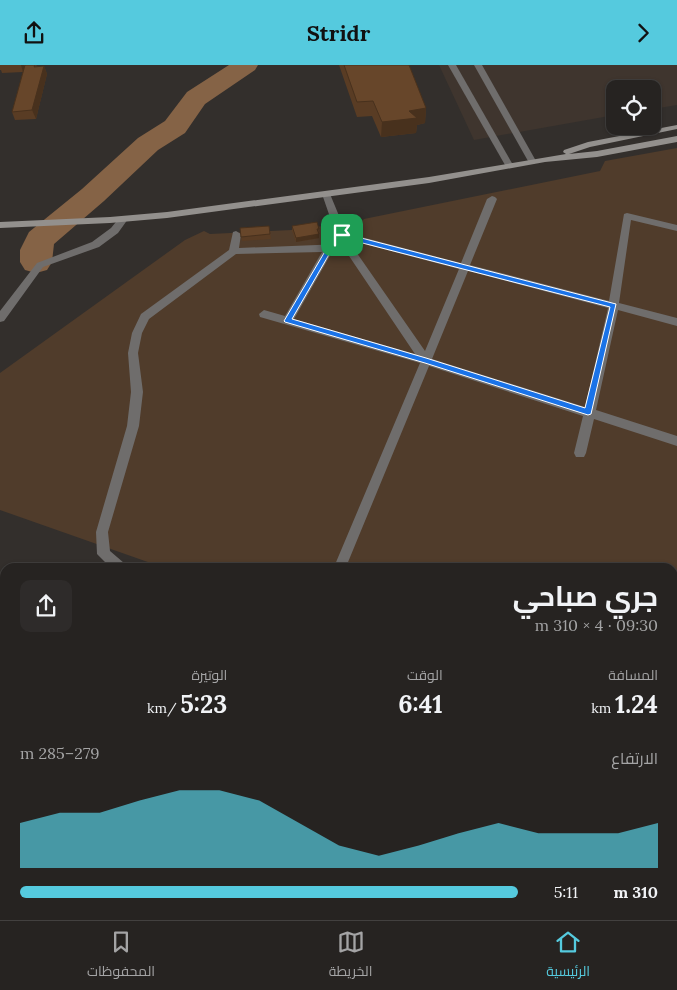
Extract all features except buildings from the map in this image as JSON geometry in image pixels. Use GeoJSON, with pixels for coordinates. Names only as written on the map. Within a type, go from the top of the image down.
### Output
{"type":"FeatureCollection","features":[{"type":"Feature","properties":{"kind":"main road"},"geometry":{"type":"LineString","coordinates":[[545,159],[588,145],[677,127]]}},
{"type":"Feature","properties":{"kind":"main road"},"geometry":{"type":"LineString","coordinates":[[0,225],[110,220],[167,215],[429,180],[532,161],[597,154],[677,139]]}},
{"type":"Feature","properties":{"kind":"street"},"geometry":{"type":"LineString","coordinates":[[452,65],[509,165]]}},
{"type":"Feature","properties":{"kind":"street"},"geometry":{"type":"LineString","coordinates":[[478,65],[532,161]]}},
{"type":"Feature","properties":{"kind":"street"},"geometry":{"type":"LineString","coordinates":[[326,194],[348,247],[426,361]]}},
{"type":"Feature","properties":{"kind":"street"},"geometry":{"type":"LineString","coordinates":[[342,563],[492,199]]}},
{"type":"Feature","properties":{"kind":"street"},"geometry":{"type":"LineString","coordinates":[[580,453],[614,305],[627,216],[677,228]]}},
{"type":"Feature","properties":{"kind":"street"},"geometry":{"type":"LineString","coordinates":[[0,318],[40,265],[49,260],[87,249],[106,239],[115,232],[123,219]]}},
{"type":"Feature","properties":{"kind":"street"},"geometry":{"type":"LineString","coordinates":[[340,229],[464,267],[677,322]]}},
{"type":"Feature","properties":{"kind":"street"},"geometry":{"type":"LineString","coordinates":[[234,251],[236,234]]}},
{"type":"Feature","properties":{"kind":"street"},"geometry":{"type":"LineString","coordinates":[[114,563],[104,554],[102,532],[133,426],[137,392],[133,353],[137,333],[145,317],[234,251],[348,247]]}},
{"type":"Feature","properties":{"kind":"street"},"geometry":{"type":"LineString","coordinates":[[288,321],[329,249]]}},
{"type":"Feature","properties":{"kind":"street"},"geometry":{"type":"LineString","coordinates":[[264,314],[426,361],[677,441]]}},
{"type":"Feature","properties":{"kind":"shaded area"},"geometry":{"type":"Polygon","coordinates":[[[439,65],[677,65],[677,105],[661,108],[661,80],[606,80],[606,117],[474,140],[439,65]]]}},
{"type":"Feature","properties":{"kind":"shaded area"},"geometry":{"type":"Polygon","coordinates":[[[677,148],[677,563],[151,563],[0,510],[0,373],[185,240],[204,231],[210,234],[292,230],[362,221],[364,219],[600,171],[605,161],[677,148]]]}},
{"type":"Feature","properties":{"kind":"waterway"},"geometry":{"type":"LineString","coordinates":[[36,262],[36,250],[40,239],[93,195],[148,144],[175,127],[196,98],[246,65]]}},
{"type":"Feature","properties":{"kind":"route"},"geometry":{"type":"LineString","coordinates":[[342,235],[614,305],[588,412],[426,361],[288,321],[329,249],[348,247],[342,235]]}}]}
